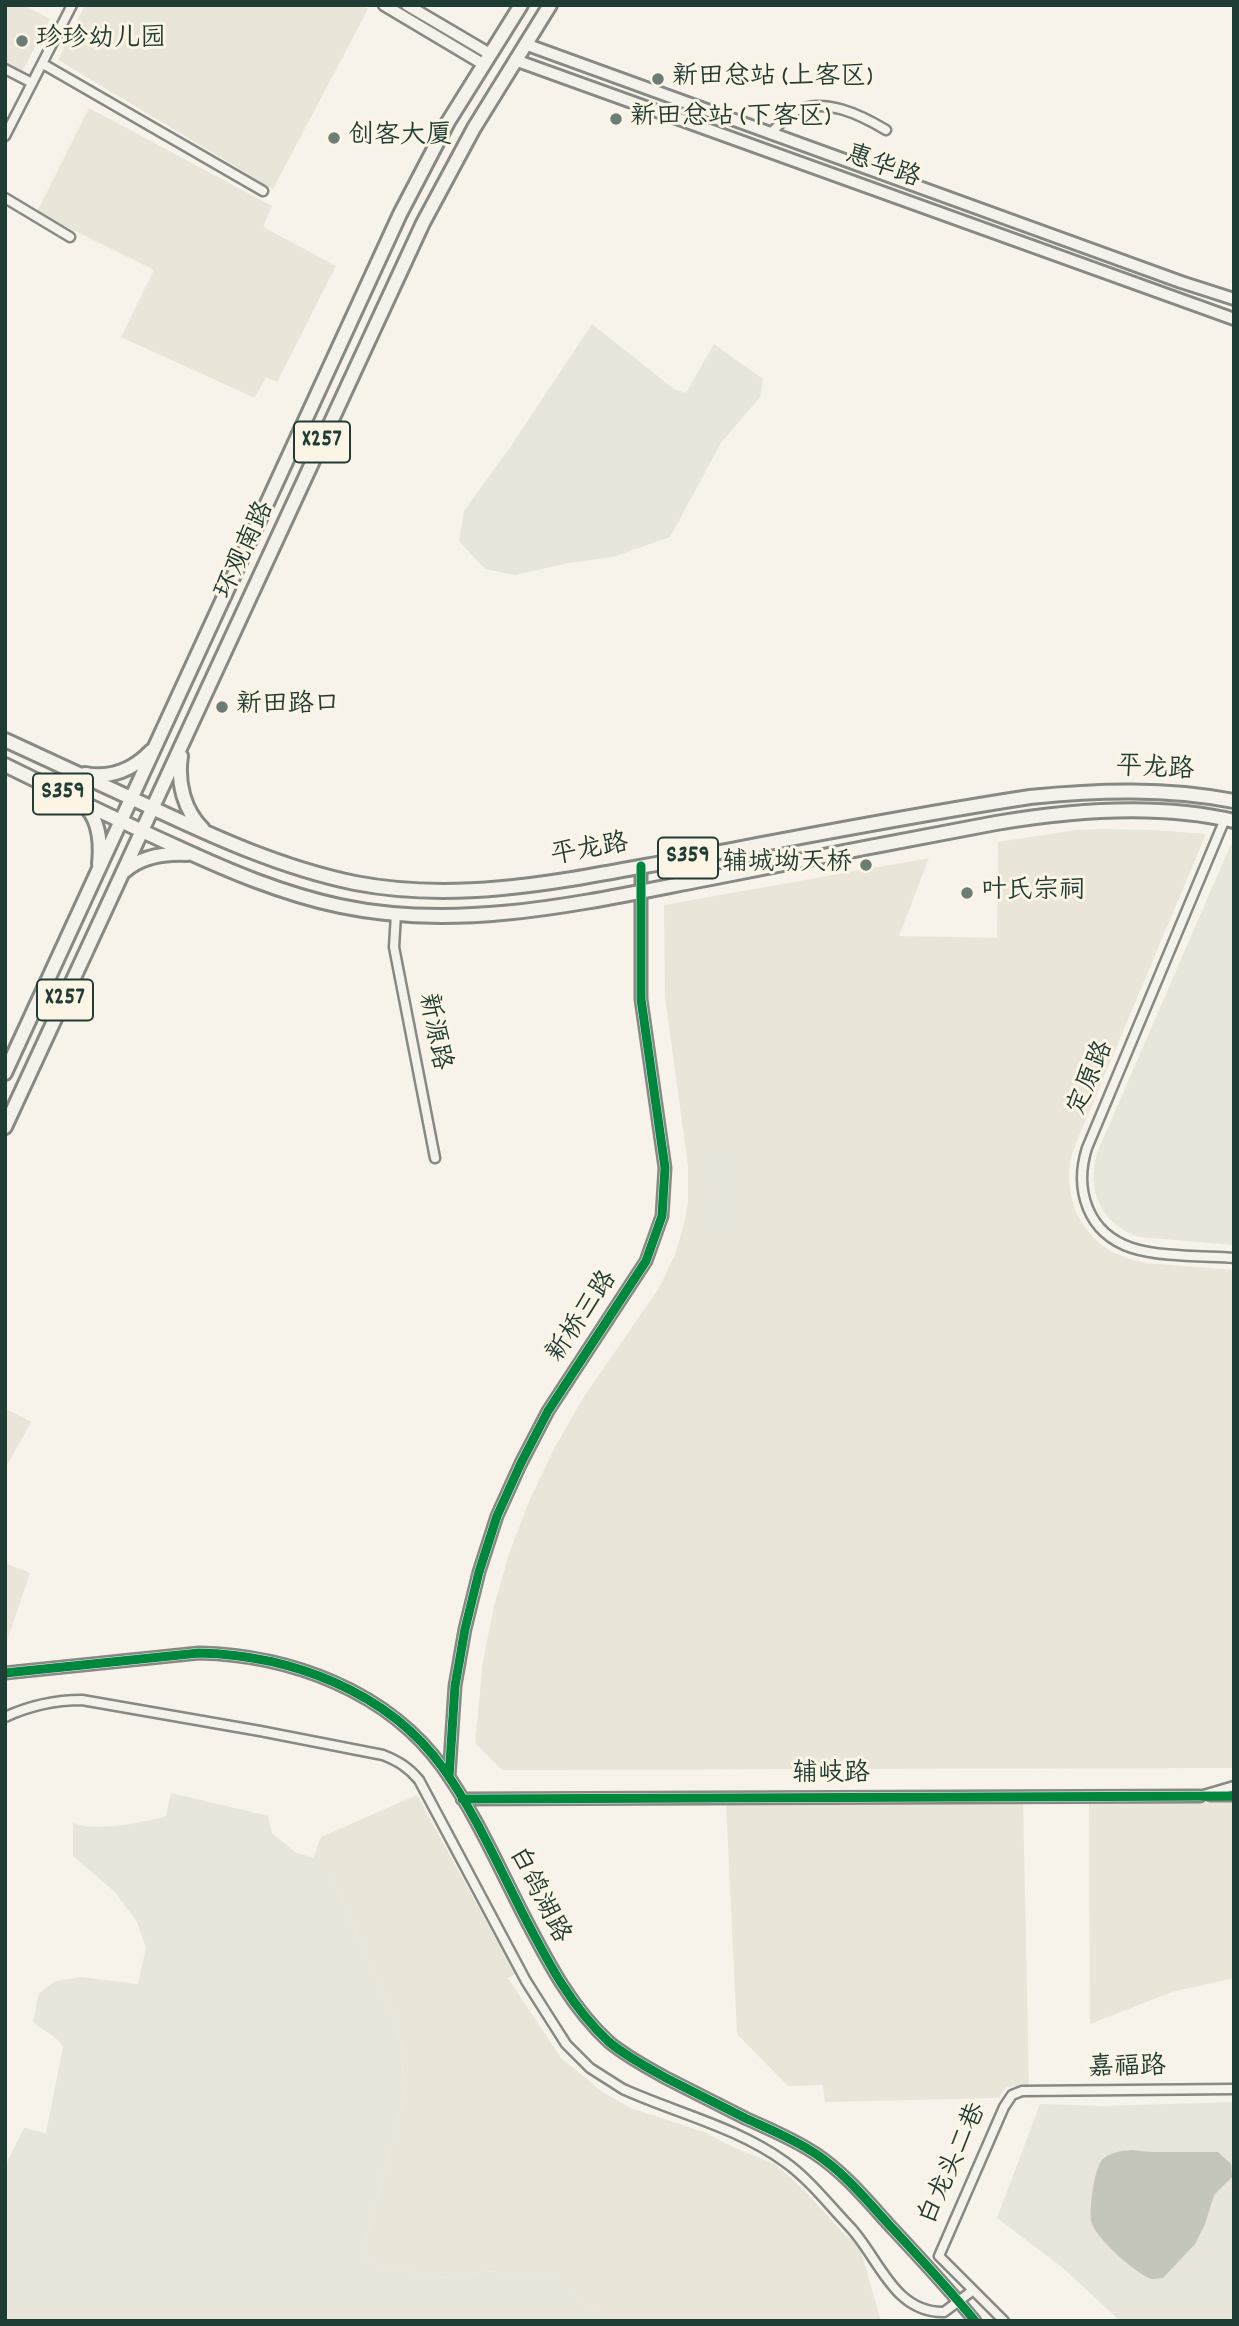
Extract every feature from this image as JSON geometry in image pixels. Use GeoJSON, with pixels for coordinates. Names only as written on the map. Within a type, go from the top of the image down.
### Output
{"type":"FeatureCollection","features":[{"type":"Feature","properties":{"kind":"main road","name":"环观南路"},"geometry":{"type":"LineString","coordinates":[[5,1073],[400,214],[430,155],[521,5]]}},
{"type":"Feature","properties":{"kind":"main road","name":"环观南路"},"geometry":{"type":"LineString","coordinates":[[5,1127],[423,223],[468,138],[550,5]]}},
{"type":"Feature","properties":{"kind":"main road","name":"惠华路"},"geometry":{"type":"LineString","coordinates":[[525,44],[1234,299]]}},
{"type":"Feature","properties":{"kind":"main road","name":"惠华路"},"geometry":{"type":"LineString","coordinates":[[515,60],[1234,319]]}},
{"type":"Feature","properties":{"kind":"main road","name":"S359"},"geometry":{"type":"LineString","coordinates":[[5,740],[132,799]]}},
{"type":"Feature","properties":{"kind":"main road"},"geometry":{"type":"LineString","coordinates":[[75,772],[92,775],[121,772],[144,758],[156,746]]}},
{"type":"Feature","properties":{"kind":"main road"},"geometry":{"type":"LineString","coordinates":[[183,746],[180,774],[185,800],[195,821],[212,836]]}},
{"type":"Feature","properties":{"kind":"main road","name":"S359"},"geometry":{"type":"LineString","coordinates":[[5,765],[143,831]]}},
{"type":"Feature","properties":{"kind":"main road","name":"平龙路"},"geometry":{"type":"LineString","coordinates":[[132,799],[264,857],[327,876],[385,888],[418,891],[512,887],[1030,797],[1142,791],[1234,801]]}},
{"type":"Feature","properties":{"kind":"main road"},"geometry":{"type":"LineString","coordinates":[[82,803],[94,818],[98,834],[100,854],[95,880]]}},
{"type":"Feature","properties":{"kind":"main road","name":"平龙路"},"geometry":{"type":"LineString","coordinates":[[143,831],[244,876],[316,900],[355,909],[396,914],[489,915],[550,908],[641,892],[1048,815],[1138,811],[1230,820]]}},
{"type":"Feature","properties":{"kind":"main road"},"geometry":{"type":"LineString","coordinates":[[125,871],[157,856],[176,853],[195,855]]}},
{"type":"Feature","properties":{"kind":"street"},"geometry":{"type":"LineString","coordinates":[[5,136],[72,5]]}},
{"type":"Feature","properties":{"kind":"street"},"geometry":{"type":"LineString","coordinates":[[384,5],[486,59]]}},
{"type":"Feature","properties":{"kind":"street"},"geometry":{"type":"LineString","coordinates":[[407,5],[486,59]]}},
{"type":"Feature","properties":{"kind":"street"},"geometry":{"type":"LineString","coordinates":[[43,64],[262,191]]}},
{"type":"Feature","properties":{"kind":"street"},"geometry":{"type":"LineString","coordinates":[[5,69],[32,83]]}},
{"type":"Feature","properties":{"kind":"street"},"geometry":{"type":"LineString","coordinates":[[771,134],[793,112],[811,106],[833,108],[862,116],[886,130]]}},
{"type":"Feature","properties":{"kind":"street"},"geometry":{"type":"LineString","coordinates":[[5,198],[70,237]]}},
{"type":"Feature","properties":{"kind":"street","name":"定原路"},"geometry":{"type":"LineString","coordinates":[[1230,820],[1087,1148],[1081,1178],[1087,1208],[1106,1233],[1118,1242],[1148,1251],[1234,1258]]}},
{"type":"Feature","properties":{"kind":"street","name":"新桥三路"},"geometry":{"type":"LineString","coordinates":[[449,1777],[455,1686],[463,1638],[479,1572],[498,1516],[548,1411],[646,1261],[662,1216],[665,1168],[641,999],[641,866]]}},
{"type":"Feature","properties":{"kind":"street","name":"新源路"},"geometry":{"type":"LineString","coordinates":[[396,914],[394,947],[435,1158]]}},
{"type":"Feature","properties":{"kind":"street","name":"白鸽湖路"},"geometry":{"type":"LineString","coordinates":[[5,1673],[199,1653],[222,1654],[299,1668],[352,1690],[376,1705],[400,1722],[449,1777],[545,1958],[576,2006],[593,2025],[629,2057],[818,2155],[852,2184],[960,2301],[975,2321]]}},
{"type":"Feature","properties":{"kind":"street"},"geometry":{"type":"LineString","coordinates":[[5,1717],[44,1703],[82,1700],[260,1731],[397,1760],[410,1768],[419,1780],[526,1981],[576,2056],[623,2089],[744,2138],[784,2161],[858,2236],[892,2288],[902,2298],[944,2312],[972,2291]]}},
{"type":"Feature","properties":{"kind":"street"},"geometry":{"type":"LineString","coordinates":[[1200,1796],[1234,1786]]}},
{"type":"Feature","properties":{"kind":"street"},"geometry":{"type":"LineString","coordinates":[[1200,1796],[1234,1796]]}},
{"type":"Feature","properties":{"kind":"street","name":"辅岐路"},"geometry":{"type":"LineString","coordinates":[[462,1798],[1200,1796]]}},
{"type":"Feature","properties":{"kind":"street","name":"嘉福路"},"geometry":{"type":"LineString","coordinates":[[1022,2091],[1234,2089]]}},
{"type":"Feature","properties":{"kind":"street","name":"白龙头二巷"},"geometry":{"type":"LineString","coordinates":[[1004,2321],[940,2258],[939,2251],[1008,2099],[1022,2091]]}},
{"type":"Feature","properties":{"kind":"shaded area","name":"珍珍幼儿园"},"geometry":{"type":"Polygon","coordinates":[[[5,5],[24,5],[50,19],[22,72],[5,63],[5,5]]]}},
{"type":"Feature","properties":{"kind":"shaded area"},"geometry":{"type":"Polygon","coordinates":[[[85,5],[361,5],[368,9],[273,189],[58,60],[85,5]]]}},
{"type":"Feature","properties":{"kind":"shaded area"},"geometry":{"type":"Polygon","coordinates":[[[89,108],[272,206],[263,227],[336,266],[277,382],[266,377],[255,398],[121,337],[154,270],[37,212],[89,108]]]}},
{"type":"Feature","properties":{"kind":"shaded area"},"geometry":{"type":"Polygon","coordinates":[[[592,324],[674,389],[686,393],[714,344],[763,379],[760,397],[721,443],[670,537],[613,557],[515,575],[485,569],[459,541],[464,511],[592,324]]]}},
{"type":"Feature","properties":{"kind":"shaded area"},"geometry":{"type":"Polygon","coordinates":[[[1076,830],[1206,834],[1076,1143],[1070,1161],[1069,1178],[1076,1213],[1098,1242],[1112,1252],[1146,1263],[1234,1270],[1234,1768],[502,1770],[475,1743],[483,1661],[494,1606],[510,1551],[530,1499],[555,1447],[583,1398],[659,1288],[675,1255],[685,1220],[688,1166],[665,997],[664,905],[929,858],[899,936],[997,938],[998,842],[1076,830]]]}},
{"type":"Feature","properties":{"kind":"shaded area"},"geometry":{"type":"Polygon","coordinates":[[[1231,844],[1234,845],[1234,1245],[1139,1237],[1115,1224],[1100,1204],[1094,1180],[1097,1153],[1231,844]]]}},
{"type":"Feature","properties":{"kind":"shaded area"},"geometry":{"type":"Polygon","coordinates":[[[732,1153],[732,1195],[710,1195],[710,1154],[732,1153]]]}},
{"type":"Feature","properties":{"kind":"shaded area"},"geometry":{"type":"Polygon","coordinates":[[[710,1198],[732,1198],[732,1239],[710,1239],[710,1198]]]}},
{"type":"Feature","properties":{"kind":"shaded area"},"geometry":{"type":"Polygon","coordinates":[[[5,1408],[31,1422],[5,1469],[5,1408]]]}},
{"type":"Feature","properties":{"kind":"shaded area"},"geometry":{"type":"Polygon","coordinates":[[[5,1563],[30,1573],[5,1647],[5,1563]]]}},
{"type":"Feature","properties":{"kind":"shaded area"},"geometry":{"type":"Polygon","coordinates":[[[171,1793],[268,1816],[272,1833],[295,1852],[319,1860],[332,1877],[399,2029],[405,2094],[360,2261],[443,2278],[488,2271],[560,2279],[591,2310],[615,2321],[5,2321],[5,2166],[24,2128],[46,2133],[63,2047],[33,2022],[39,1993],[56,1981],[81,1977],[138,1984],[146,1948],[137,1922],[115,1892],[73,1856],[73,1823],[106,1827],[166,1816],[171,1793]]]}},
{"type":"Feature","properties":{"kind":"shaded area"},"geometry":{"type":"Polygon","coordinates":[[[417,1795],[515,1974],[508,1978],[561,2058],[604,2093],[631,2108],[704,2132],[775,2164],[804,2190],[848,2238],[857,2238],[881,2321],[615,2321],[591,2310],[559,2279],[488,2271],[443,2278],[360,2261],[405,2094],[399,2029],[332,1877],[313,1858],[321,1837],[417,1795]]]}},
{"type":"Feature","properties":{"kind":"shaded area"},"geometry":{"type":"Polygon","coordinates":[[[1023,1799],[1029,2085],[1006,2087],[999,2098],[825,2102],[823,2085],[788,2086],[737,2034],[726,1803],[1023,1799]]]}},
{"type":"Feature","properties":{"kind":"shaded area"},"geometry":{"type":"Polygon","coordinates":[[[1234,1800],[1234,1978],[1172,1992],[1090,2024],[1089,1801],[1234,1800]]]}},
{"type":"Feature","properties":{"kind":"shaded area"},"geometry":{"type":"Polygon","coordinates":[[[1234,2102],[1234,2321],[1120,2321],[1063,2268],[997,2218],[1040,2104],[1103,2106],[1234,2102]]]}},
{"type":"Feature","properties":{"kind":"shaded area"},"geometry":{"type":"Polygon","coordinates":[[[1132,2150],[1218,2152],[1231,2164],[1232,2177],[1214,2195],[1195,2244],[1163,2278],[1152,2279],[1128,2264],[1109,2247],[1092,2224],[1092,2191],[1099,2165],[1109,2155],[1132,2150]]]}},
{"type":"Feature","properties":{"kind":"cycle path"},"geometry":{"type":"LineString","coordinates":[[449,1777],[455,1686],[465,1629],[497,1516],[548,1411],[646,1261],[662,1216],[665,1168],[641,999],[641,866]]}},
{"type":"Feature","properties":{"kind":"cycle path"},"geometry":{"type":"LineString","coordinates":[[5,1673],[199,1653],[233,1655],[302,1670],[366,1698],[420,1741],[455,1785],[550,1965],[595,2028],[609,2042],[645,2066],[790,2139],[827,2162],[866,2199],[975,2321]]}},
{"type":"Feature","properties":{"kind":"cycle path"},"geometry":{"type":"LineString","coordinates":[[462,1799],[1234,1796]]}},
{"type":"Feature","properties":{"kind":"place","name":"珍珍幼儿园"},"geometry":{"type":"Point","coordinates":[22,41]}},
{"type":"Feature","properties":{"kind":"place","name":"新田总站 (上客区)"},"geometry":{"type":"Point","coordinates":[658,79]}},
{"type":"Feature","properties":{"kind":"place","name":"新田总站 (下客区)"},"geometry":{"type":"Point","coordinates":[616,119]}},
{"type":"Feature","properties":{"kind":"place","name":"创客大厦"},"geometry":{"type":"Point","coordinates":[334,138]}},
{"type":"Feature","properties":{"kind":"place","name":"新田路口"},"geometry":{"type":"Point","coordinates":[222,707]}},
{"type":"Feature","properties":{"kind":"place","name":"辅城坳天桥"},"geometry":{"type":"Point","coordinates":[866,865]}},
{"type":"Feature","properties":{"kind":"place","name":"叶氏宗祠"},"geometry":{"type":"Point","coordinates":[967,893]}}]}
